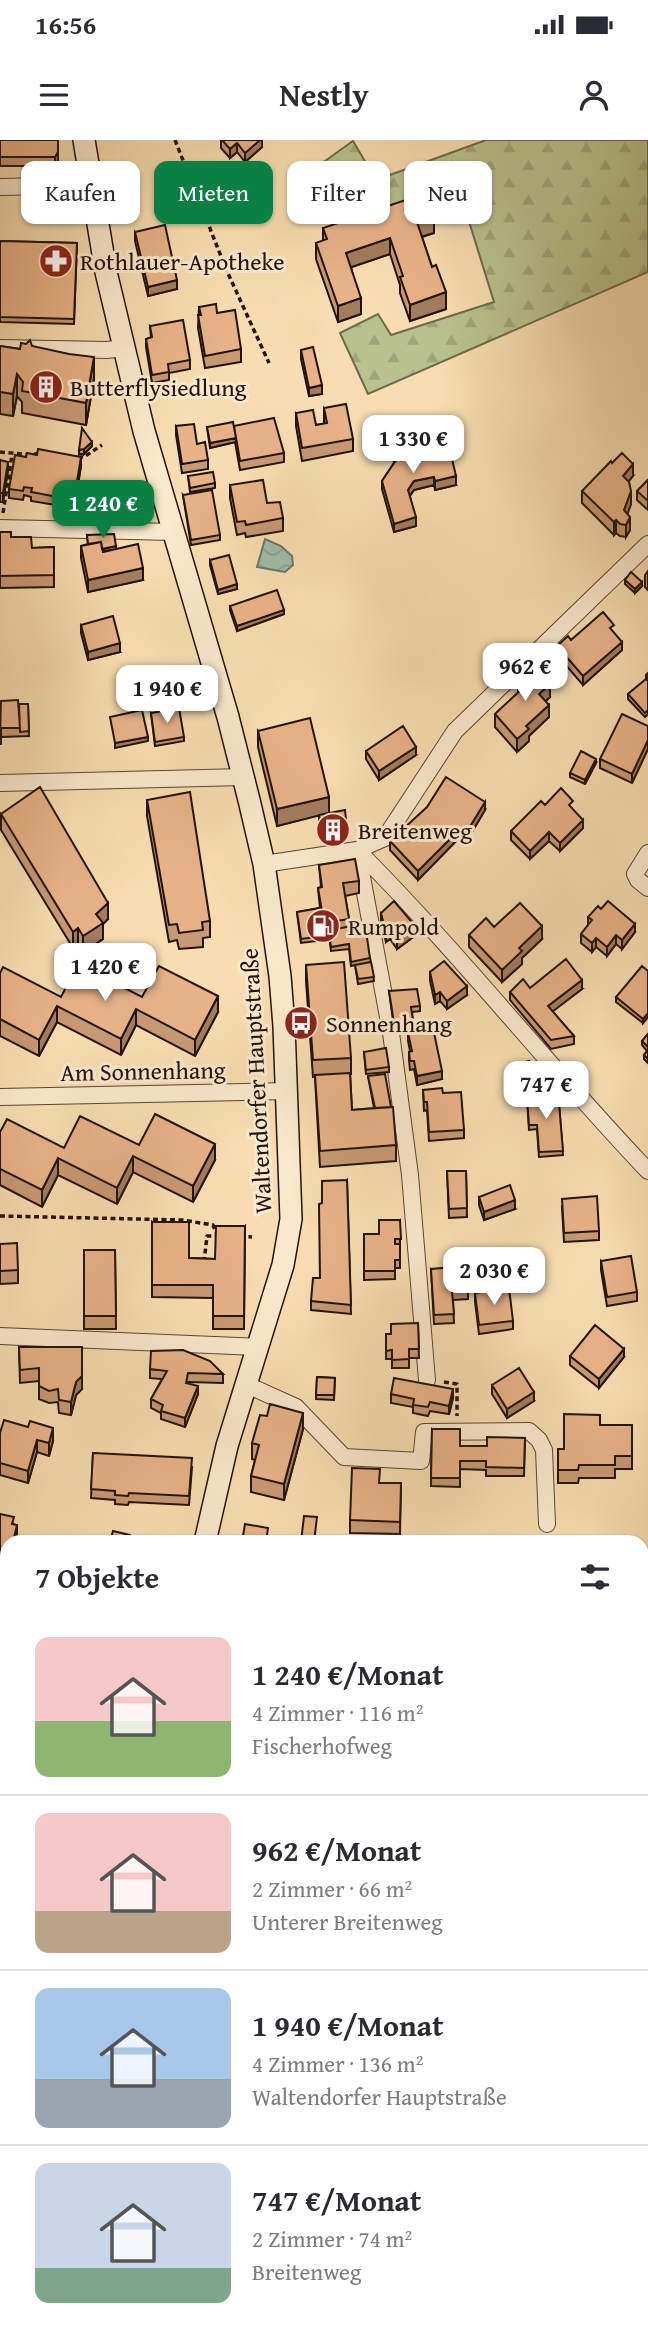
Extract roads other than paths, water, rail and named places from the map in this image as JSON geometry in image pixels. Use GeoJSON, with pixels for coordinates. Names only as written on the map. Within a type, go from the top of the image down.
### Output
{"type":"FeatureCollection","features":[{"type":"Feature","properties":{"kind":"main road","name":"Waltendorfer Hauptstraße"},"geometry":{"type":"LineString","coordinates":[[84,140],[87,161]]}},
{"type":"Feature","properties":{"kind":"main road","name":"Waltendorfer Hauptstraße"},"geometry":{"type":"LineString","coordinates":[[97,224],[144,431],[244,777],[264,864],[280,976],[291,1219],[283,1265],[219,1473],[206,1535]]}},
{"type":"Feature","properties":{"kind":"street"},"geometry":{"type":"LineString","coordinates":[[0,187],[21,187]]}},
{"type":"Feature","properties":{"kind":"street"},"geometry":{"type":"LineString","coordinates":[[0,348],[107,351],[124,348]]}},
{"type":"Feature","properties":{"kind":"street"},"geometry":{"type":"LineString","coordinates":[[0,528],[173,532]]}},
{"type":"Feature","properties":{"kind":"street"},"geometry":{"type":"LineString","coordinates":[[264,864],[357,850],[385,838],[455,731],[648,544]]}},
{"type":"Feature","properties":{"kind":"street"},"geometry":{"type":"LineString","coordinates":[[0,783],[244,777]]}},
{"type":"Feature","properties":{"kind":"street"},"geometry":{"type":"LineString","coordinates":[[357,850],[408,901],[604,1125],[648,1171]]}},
{"type":"Feature","properties":{"kind":"street"},"geometry":{"type":"LineString","coordinates":[[357,850],[391,1033],[410,1175],[427,1380]]}},
{"type":"Feature","properties":{"kind":"street"},"geometry":{"type":"LineString","coordinates":[[648,853],[635,874],[648,888]]}},
{"type":"Feature","properties":{"kind":"street","name":"Am Sonnenhang"},"geometry":{"type":"LineString","coordinates":[[0,1097],[287,1091]]}},
{"type":"Feature","properties":{"kind":"street"},"geometry":{"type":"LineString","coordinates":[[0,1336],[259,1347]]}},
{"type":"Feature","properties":{"kind":"street"},"geometry":{"type":"LineString","coordinates":[[247,1385],[296,1407],[344,1457],[421,1461],[424,1432],[529,1432],[539,1440],[544,1450],[547,1524]]}},
{"type":"Feature","properties":{"kind":"water"},"geometry":{"type":"Polygon","coordinates":[[[265,539],[281,546],[292,556],[293,565],[285,572],[257,567],[265,539]]]}},
{"type":"Feature","properties":{"kind":"place","name":"Rothlauer-Apotheke"},"geometry":{"type":"Point","coordinates":[56,261]}},
{"type":"Feature","properties":{"kind":"place","name":"Butterflysiedlung"},"geometry":{"type":"Point","coordinates":[46,387]}},
{"type":"Feature","properties":{"kind":"place","name":"Breitenweg"},"geometry":{"type":"Point","coordinates":[333,830]}},
{"type":"Feature","properties":{"kind":"place","name":"Rumpold"},"geometry":{"type":"Point","coordinates":[323,926]}},
{"type":"Feature","properties":{"kind":"place","name":"Sonnenhang"},"geometry":{"type":"Point","coordinates":[301,1023]}}]}
